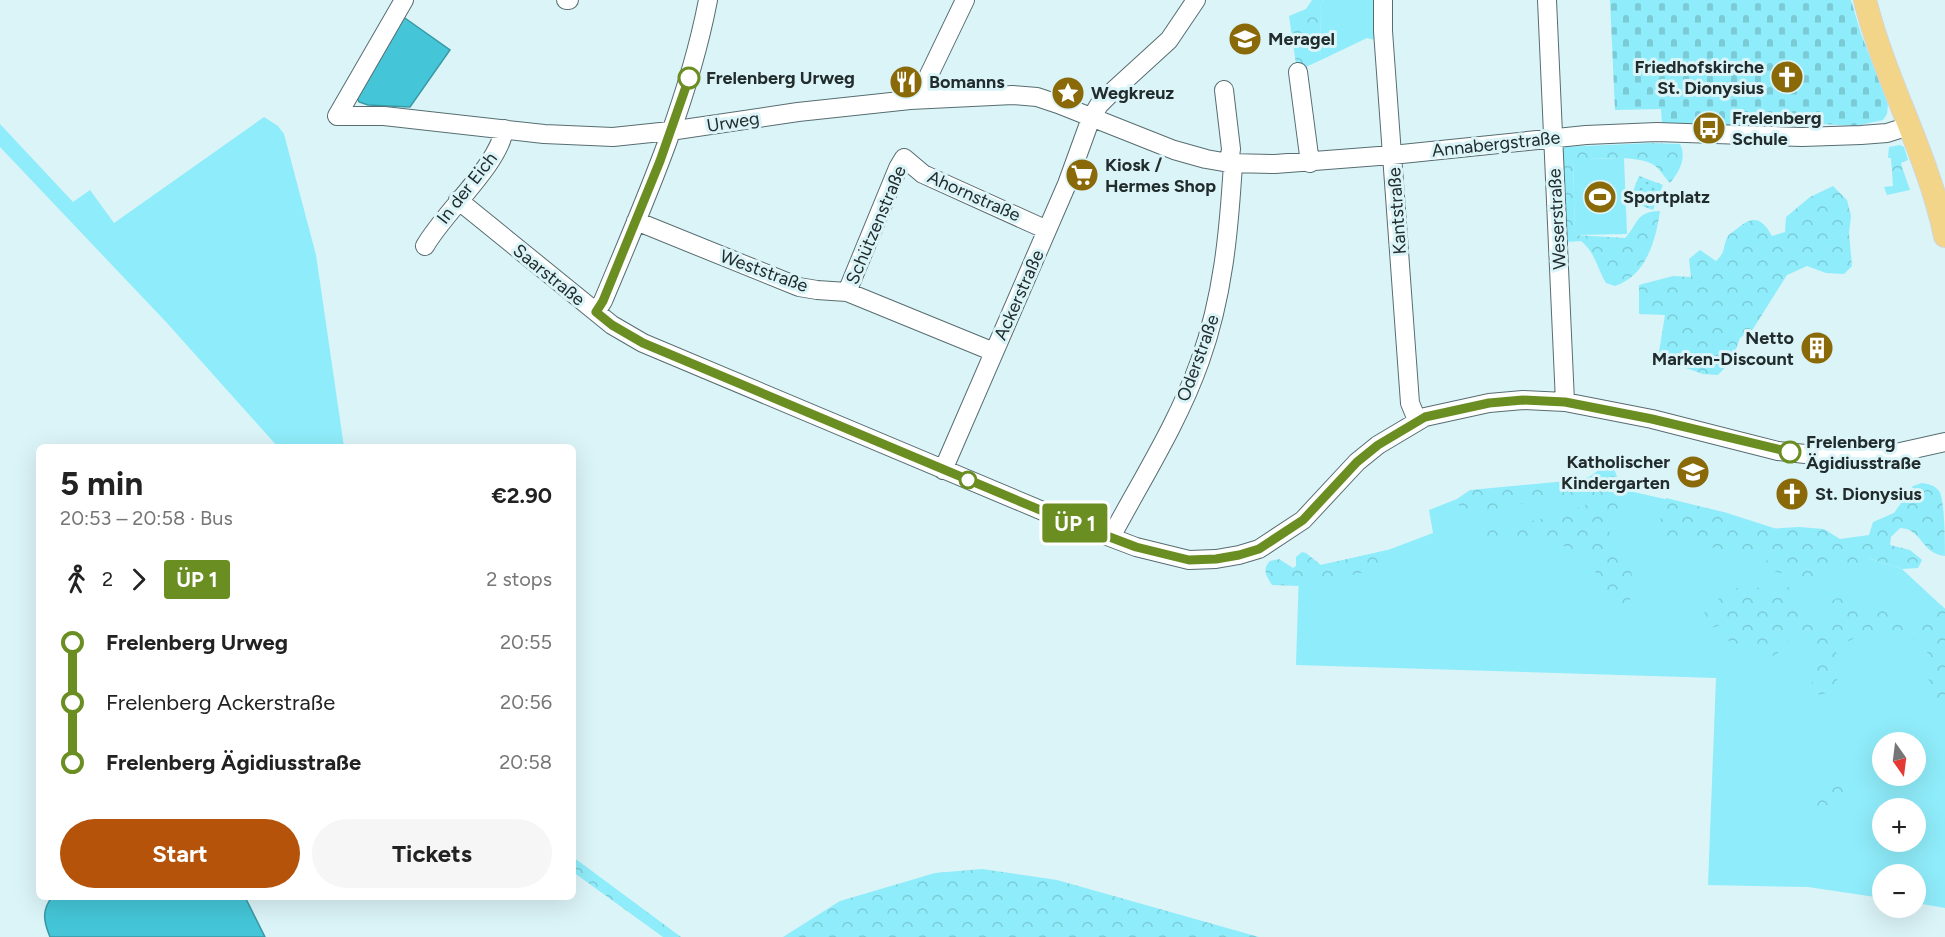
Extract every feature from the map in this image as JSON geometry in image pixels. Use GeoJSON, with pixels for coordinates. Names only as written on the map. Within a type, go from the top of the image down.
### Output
{"type":"FeatureCollection","features":[{"type":"Feature","properties":{"kind":"main road"},"geometry":{"type":"LineString","coordinates":[[1865,0],[1879,51],[1938,202],[1945,236]]}},
{"type":"Feature","properties":{"kind":"street","name":"Urweg"},"geometry":{"type":"LineString","coordinates":[[405,0],[337,116],[384,116],[577,137],[609,137],[670,132],[798,112],[924,99],[1013,95],[1037,97],[1090,118]]}},
{"type":"Feature","properties":{"kind":"street"},"geometry":{"type":"LineString","coordinates":[[596,312],[603,301],[636,221],[692,72],[708,0]]}},
{"type":"Feature","properties":{"kind":"street"},"geometry":{"type":"LineString","coordinates":[[924,99],[923,90],[928,77],[964,0]]}},
{"type":"Feature","properties":{"kind":"street"},"geometry":{"type":"LineString","coordinates":[[1090,118],[1105,99],[1169,40],[1196,0]]}},
{"type":"Feature","properties":{"kind":"street","name":"Kantstraße"},"geometry":{"type":"LineString","coordinates":[[1383,0],[1383,31],[1410,403],[1417,420]]}},
{"type":"Feature","properties":{"kind":"street","name":"Weserstraße"},"geometry":{"type":"LineString","coordinates":[[1547,0],[1565,402]]}},
{"type":"Feature","properties":{"kind":"street"},"geometry":{"type":"LineString","coordinates":[[1298,72],[1310,163]]}},
{"type":"Feature","properties":{"kind":"street","name":"Oderstraße"},"geometry":{"type":"LineString","coordinates":[[1111,537],[1184,402],[1202,355],[1216,306],[1228,235],[1231,163],[1224,90]]}},
{"type":"Feature","properties":{"kind":"street","name":"Annabergstraße"},"geometry":{"type":"LineString","coordinates":[[1090,118],[1174,150],[1231,163],[1310,163],[1553,138],[1657,132],[1802,137],[1887,133],[1909,126]]}},
{"type":"Feature","properties":{"kind":"street","name":"Ackerstraße"},"geometry":{"type":"LineString","coordinates":[[943,470],[1067,184],[1090,118]]}},
{"type":"Feature","properties":{"kind":"street","name":"In der Eich"},"geometry":{"type":"LineString","coordinates":[[425,246],[432,232],[488,165],[502,142],[504,129]]}},
{"type":"Feature","properties":{"kind":"street","name":"Ahornstraße"},"geometry":{"type":"LineString","coordinates":[[904,158],[923,174],[1047,230]]}},
{"type":"Feature","properties":{"kind":"street","name":"Schützenstraße"},"geometry":{"type":"LineString","coordinates":[[848,292],[904,158]]}},
{"type":"Feature","properties":{"kind":"street","name":"Saarstraße"},"geometry":{"type":"LineString","coordinates":[[458,200],[612,325],[643,343],[943,470],[1136,547],[1189,560],[1216,559],[1259,549],[1303,520],[1357,462],[1417,420],[1441,412],[1489,403],[1523,400],[1565,402],[1652,419],[1778,451],[1846,458],[1887,455],[1945,442]]}},
{"type":"Feature","properties":{"kind":"street","name":"Weststraße"},"geometry":{"type":"LineString","coordinates":[[636,221],[799,286],[848,292],[994,352]]}},
{"type":"Feature","properties":{"kind":"green space"},"geometry":{"type":"Polygon","coordinates":[[[1312,0],[1323,0],[1320,9],[1321,60],[1297,71],[1289,16],[1306,9],[1312,0]]]}},
{"type":"Feature","properties":{"kind":"green space"},"geometry":{"type":"Polygon","coordinates":[[[1323,0],[1375,0],[1373,11],[1375,40],[1367,38],[1321,60],[1320,9],[1323,0]]]}},
{"type":"Feature","properties":{"kind":"green space"},"geometry":{"type":"Polygon","coordinates":[[[1610,0],[1851,0],[1861,34],[1888,104],[1887,114],[1883,120],[1855,126],[1822,124],[1760,127],[1662,124],[1661,109],[1615,110],[1610,0]]]}},
{"type":"Feature","properties":{"kind":"green space"},"geometry":{"type":"Polygon","coordinates":[[[264,117],[278,126],[284,134],[316,255],[344,444],[275,444],[167,323],[0,147],[0,124],[73,202],[90,190],[114,223],[264,117]]]}},
{"type":"Feature","properties":{"kind":"green space"},"geometry":{"type":"Polygon","coordinates":[[[1680,144],[1683,154],[1681,165],[1670,183],[1654,165],[1636,159],[1573,160],[1575,235],[1625,238],[1638,219],[1646,214],[1660,211],[1656,234],[1642,266],[1626,281],[1615,286],[1606,283],[1586,245],[1581,241],[1566,242],[1562,147],[1680,144]]]}},
{"type":"Feature","properties":{"kind":"green space"},"geometry":{"type":"Polygon","coordinates":[[[1900,145],[1904,147],[1908,160],[1901,163],[1903,170],[1892,171],[1891,158],[1888,158],[1889,147],[1900,145]]]}},
{"type":"Feature","properties":{"kind":"green space","name":"Sportplatz"},"geometry":{"type":"Polygon","coordinates":[[[1624,158],[1627,234],[1575,235],[1573,159],[1624,158]]]}},
{"type":"Feature","properties":{"kind":"green space"},"geometry":{"type":"Polygon","coordinates":[[[1903,170],[1910,190],[1887,195],[1884,187],[1893,186],[1892,171],[1903,170]]]}},
{"type":"Feature","properties":{"kind":"green space"},"geometry":{"type":"Polygon","coordinates":[[[1639,176],[1663,185],[1653,210],[1629,201],[1639,176]]]}},
{"type":"Feature","properties":{"kind":"green space"},"geometry":{"type":"Polygon","coordinates":[[[1833,186],[1847,200],[1851,216],[1849,233],[1852,266],[1844,274],[1826,273],[1807,266],[1787,275],[1753,329],[1740,338],[1732,360],[1718,375],[1703,374],[1658,358],[1665,315],[1639,314],[1639,285],[1673,276],[1691,277],[1689,259],[1700,250],[1716,261],[1723,252],[1729,235],[1750,221],[1762,223],[1772,236],[1785,232],[1786,217],[1810,197],[1833,186]]]}},
{"type":"Feature","properties":{"kind":"green space"},"geometry":{"type":"Polygon","coordinates":[[[1606,465],[1612,466],[1614,470],[1623,503],[1611,522],[1611,539],[1628,564],[1633,580],[1631,597],[1621,605],[1611,603],[1603,595],[1589,557],[1568,547],[1545,542],[1485,545],[1479,543],[1475,535],[1475,528],[1484,523],[1522,523],[1571,511],[1590,503],[1591,497],[1588,493],[1462,514],[1457,499],[1470,490],[1578,480],[1589,477],[1606,465]]]}},
{"type":"Feature","properties":{"kind":"green space"},"geometry":{"type":"Polygon","coordinates":[[[1922,483],[1935,487],[1941,496],[1945,556],[1931,550],[1908,529],[1900,528],[1891,537],[1890,545],[1910,550],[1922,560],[1918,568],[1902,569],[1868,558],[1858,571],[1848,571],[1819,563],[1820,572],[1816,578],[1810,580],[1765,569],[1768,551],[1721,549],[1671,541],[1664,537],[1659,525],[1666,498],[1727,513],[1735,524],[1753,530],[1799,527],[1824,529],[1840,539],[1869,535],[1873,522],[1894,513],[1913,486],[1922,483]]]}},
{"type":"Feature","properties":{"kind":"green space"},"geometry":{"type":"Polygon","coordinates":[[[1598,484],[1727,513],[1902,569],[1945,609],[1945,908],[1926,905],[1926,864],[1872,864],[1872,897],[1808,887],[1708,885],[1716,678],[1296,665],[1299,570],[1388,550],[1433,533],[1429,510],[1457,499],[1598,484]]]}},
{"type":"Feature","properties":{"kind":"green space"},"geometry":{"type":"Polygon","coordinates":[[[1388,550],[1381,565],[1370,571],[1301,586],[1272,585],[1266,573],[1266,567],[1270,561],[1279,559],[1293,568],[1296,566],[1296,557],[1302,552],[1321,565],[1388,550]]]}},
{"type":"Feature","properties":{"kind":"green space"},"geometry":{"type":"Polygon","coordinates":[[[1753,582],[1765,595],[1772,588],[1787,586],[1796,592],[1818,628],[1826,628],[1831,601],[1838,598],[1930,624],[1941,605],[1945,609],[1945,707],[1936,701],[1930,685],[1925,663],[1928,655],[1924,642],[1916,639],[1875,634],[1847,642],[1836,652],[1840,674],[1831,692],[1818,695],[1811,690],[1817,647],[1801,634],[1794,634],[1775,656],[1734,647],[1727,639],[1728,629],[1723,624],[1704,628],[1699,621],[1708,608],[1729,592],[1753,582]]]}},
{"type":"Feature","properties":{"kind":"green space"},"geometry":{"type":"Polygon","coordinates":[[[1842,786],[1851,791],[1819,810],[1815,803],[1820,796],[1830,789],[1842,786]]]}},
{"type":"Feature","properties":{"kind":"green space"},"geometry":{"type":"Polygon","coordinates":[[[576,859],[681,937],[663,937],[576,874],[576,859]]]}},
{"type":"Feature","properties":{"kind":"green space"},"geometry":{"type":"Polygon","coordinates":[[[982,869],[1057,880],[1259,937],[783,937],[840,901],[935,873],[982,869]]]}},
{"type":"Feature","properties":{"kind":"shaded area"},"geometry":{"type":"Polygon","coordinates":[[[402,16],[450,50],[410,107],[368,105],[359,102],[357,97],[402,16]]]}},
{"type":"Feature","properties":{"kind":"shaded area"},"geometry":{"type":"Polygon","coordinates":[[[50,900],[246,900],[265,937],[50,937],[45,917],[50,900]]]}},
{"type":"Feature","properties":{"kind":"bus line"},"geometry":{"type":"LineString","coordinates":[[689,78],[636,221],[603,301],[596,312],[612,325],[643,343],[943,470],[1136,547],[1189,560],[1216,559],[1259,549],[1303,520],[1357,462],[1378,445],[1417,420],[1441,412],[1489,403],[1523,400],[1565,402],[1652,419],[1778,451],[1790,452]]}},
{"type":"Feature","properties":{"kind":"place","name":"Meragel"},"geometry":{"type":"Point","coordinates":[1245,39]}},
{"type":"Feature","properties":{"kind":"place","name":"Friedhofskirche St. Dionysius"},"geometry":{"type":"Point","coordinates":[1787,77]}},
{"type":"Feature","properties":{"kind":"place","name":"Frelenberg Urweg"},"geometry":{"type":"Point","coordinates":[689,78]}},
{"type":"Feature","properties":{"kind":"place","name":"Bomanns"},"geometry":{"type":"Point","coordinates":[906,82]}},
{"type":"Feature","properties":{"kind":"place","name":"Wegkreuz"},"geometry":{"type":"Point","coordinates":[1068,93]}},
{"type":"Feature","properties":{"kind":"place","name":"Frelenberg Schule"},"geometry":{"type":"Point","coordinates":[1709,128]}},
{"type":"Feature","properties":{"kind":"place","name":"Kiosk / Hermes Shop"},"geometry":{"type":"Point","coordinates":[1082,175]}},
{"type":"Feature","properties":{"kind":"place","name":"Sportplatz"},"geometry":{"type":"Point","coordinates":[1600,197]}},
{"type":"Feature","properties":{"kind":"place","name":"Netto Marken-Discount"},"geometry":{"type":"Point","coordinates":[1817,348]}},
{"type":"Feature","properties":{"kind":"place","name":"Frelenberg Ägidiusstraße"},"geometry":{"type":"Point","coordinates":[1790,452]}},
{"type":"Feature","properties":{"kind":"place","name":"Katholischer Kindergarten"},"geometry":{"type":"Point","coordinates":[1693,472]}},
{"type":"Feature","properties":{"kind":"place","name":"St. Dionysius"},"geometry":{"type":"Point","coordinates":[1792,494]}}]}
